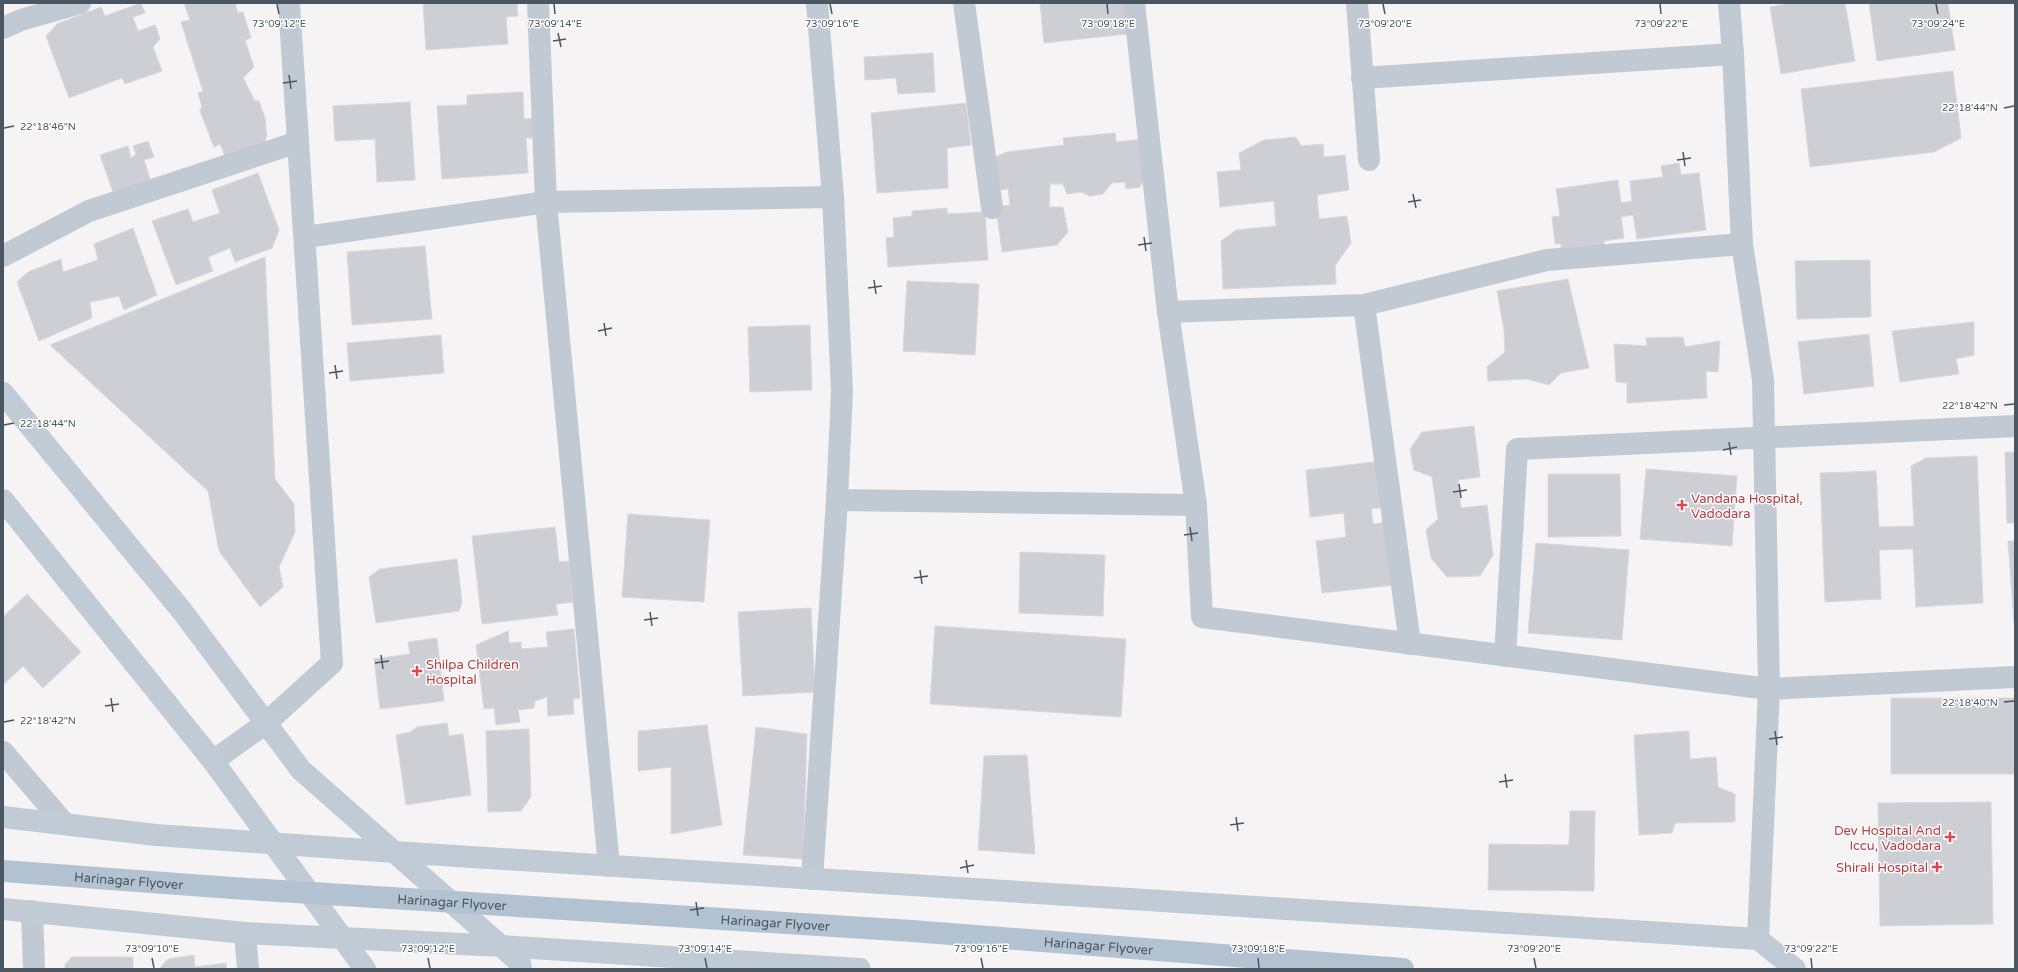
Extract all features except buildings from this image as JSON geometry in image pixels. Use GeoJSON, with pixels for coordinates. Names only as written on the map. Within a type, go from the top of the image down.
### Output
{"type":"FeatureCollection","features":[{"type":"Feature","properties":{"kind":"main road","name":"Harinagar Flyover"},"geometry":{"type":"LineString","coordinates":[[3,871],[232,888],[912,931],[1403,969]]}},
{"type":"Feature","properties":{"kind":"street"},"geometry":{"type":"LineString","coordinates":[[3,28],[22,20],[80,3]]}},
{"type":"Feature","properties":{"kind":"street"},"geometry":{"type":"LineString","coordinates":[[213,761],[266,722],[332,663],[306,237],[289,3]]}},
{"type":"Feature","properties":{"kind":"street"},"geometry":{"type":"LineString","coordinates":[[538,3],[546,202],[609,866]]}},
{"type":"Feature","properties":{"kind":"street"},"geometry":{"type":"LineString","coordinates":[[812,879],[837,500],[842,391],[833,197],[817,3]]}},
{"type":"Feature","properties":{"kind":"street"},"geometry":{"type":"LineString","coordinates":[[964,3],[992,208]]}},
{"type":"Feature","properties":{"kind":"street"},"geometry":{"type":"LineString","coordinates":[[1134,3],[1168,312],[1196,505],[1202,618],[1769,689],[2015,677]]}},
{"type":"Feature","properties":{"kind":"street"},"geometry":{"type":"LineString","coordinates":[[1357,3],[1369,160]]}},
{"type":"Feature","properties":{"kind":"street"},"geometry":{"type":"LineString","coordinates":[[1729,3],[1733,54],[1742,244],[1762,380],[1764,437],[1769,689],[1758,939]]}},
{"type":"Feature","properties":{"kind":"street"},"geometry":{"type":"LineString","coordinates":[[1362,78],[1733,54]]}},
{"type":"Feature","properties":{"kind":"street"},"geometry":{"type":"LineString","coordinates":[[3,256],[89,211],[298,142]]}},
{"type":"Feature","properties":{"kind":"street"},"geometry":{"type":"LineString","coordinates":[[306,237],[546,202],[833,197]]}},
{"type":"Feature","properties":{"kind":"street"},"geometry":{"type":"LineString","coordinates":[[1168,312],[1364,305],[1547,260],[1742,244]]}},
{"type":"Feature","properties":{"kind":"street"},"geometry":{"type":"LineString","coordinates":[[1364,305],[1410,644]]}},
{"type":"Feature","properties":{"kind":"street"},"geometry":{"type":"LineString","coordinates":[[3,393],[182,611],[301,770],[520,963],[522,969]]}},
{"type":"Feature","properties":{"kind":"street"},"geometry":{"type":"LineString","coordinates":[[1505,656],[1517,449],[2015,426]]}},
{"type":"Feature","properties":{"kind":"street"},"geometry":{"type":"LineString","coordinates":[[3,500],[213,761],[365,969]]}},
{"type":"Feature","properties":{"kind":"street"},"geometry":{"type":"LineString","coordinates":[[837,500],[1196,505]]}},
{"type":"Feature","properties":{"kind":"street"},"geometry":{"type":"LineString","coordinates":[[3,752],[64,823]]}},
{"type":"Feature","properties":{"kind":"street"},"geometry":{"type":"LineString","coordinates":[[3,817],[156,835],[275,844],[1758,939],[1795,969]]}},
{"type":"Feature","properties":{"kind":"street"},"geometry":{"type":"LineString","coordinates":[[3,909],[245,933],[500,946],[860,969]]}},
{"type":"Feature","properties":{"kind":"street"},"geometry":{"type":"LineString","coordinates":[[32,911],[34,969]]}},
{"type":"Feature","properties":{"kind":"street"},"geometry":{"type":"LineString","coordinates":[[245,933],[248,969]]}},
{"type":"Feature","properties":{"kind":"place","name":"Vandana Hospital, Vadodara"},"geometry":{"type":"Point","coordinates":[1682,505]}},
{"type":"Feature","properties":{"kind":"place","name":"Shilpa Children Hospital"},"geometry":{"type":"Point","coordinates":[417,671]}},
{"type":"Feature","properties":{"kind":"place","name":"Dev Hospital And Iccu, Vadodara"},"geometry":{"type":"Point","coordinates":[1950,837]}},
{"type":"Feature","properties":{"kind":"place","name":"Shirali Hospital"},"geometry":{"type":"Point","coordinates":[1937,867]}}]}
